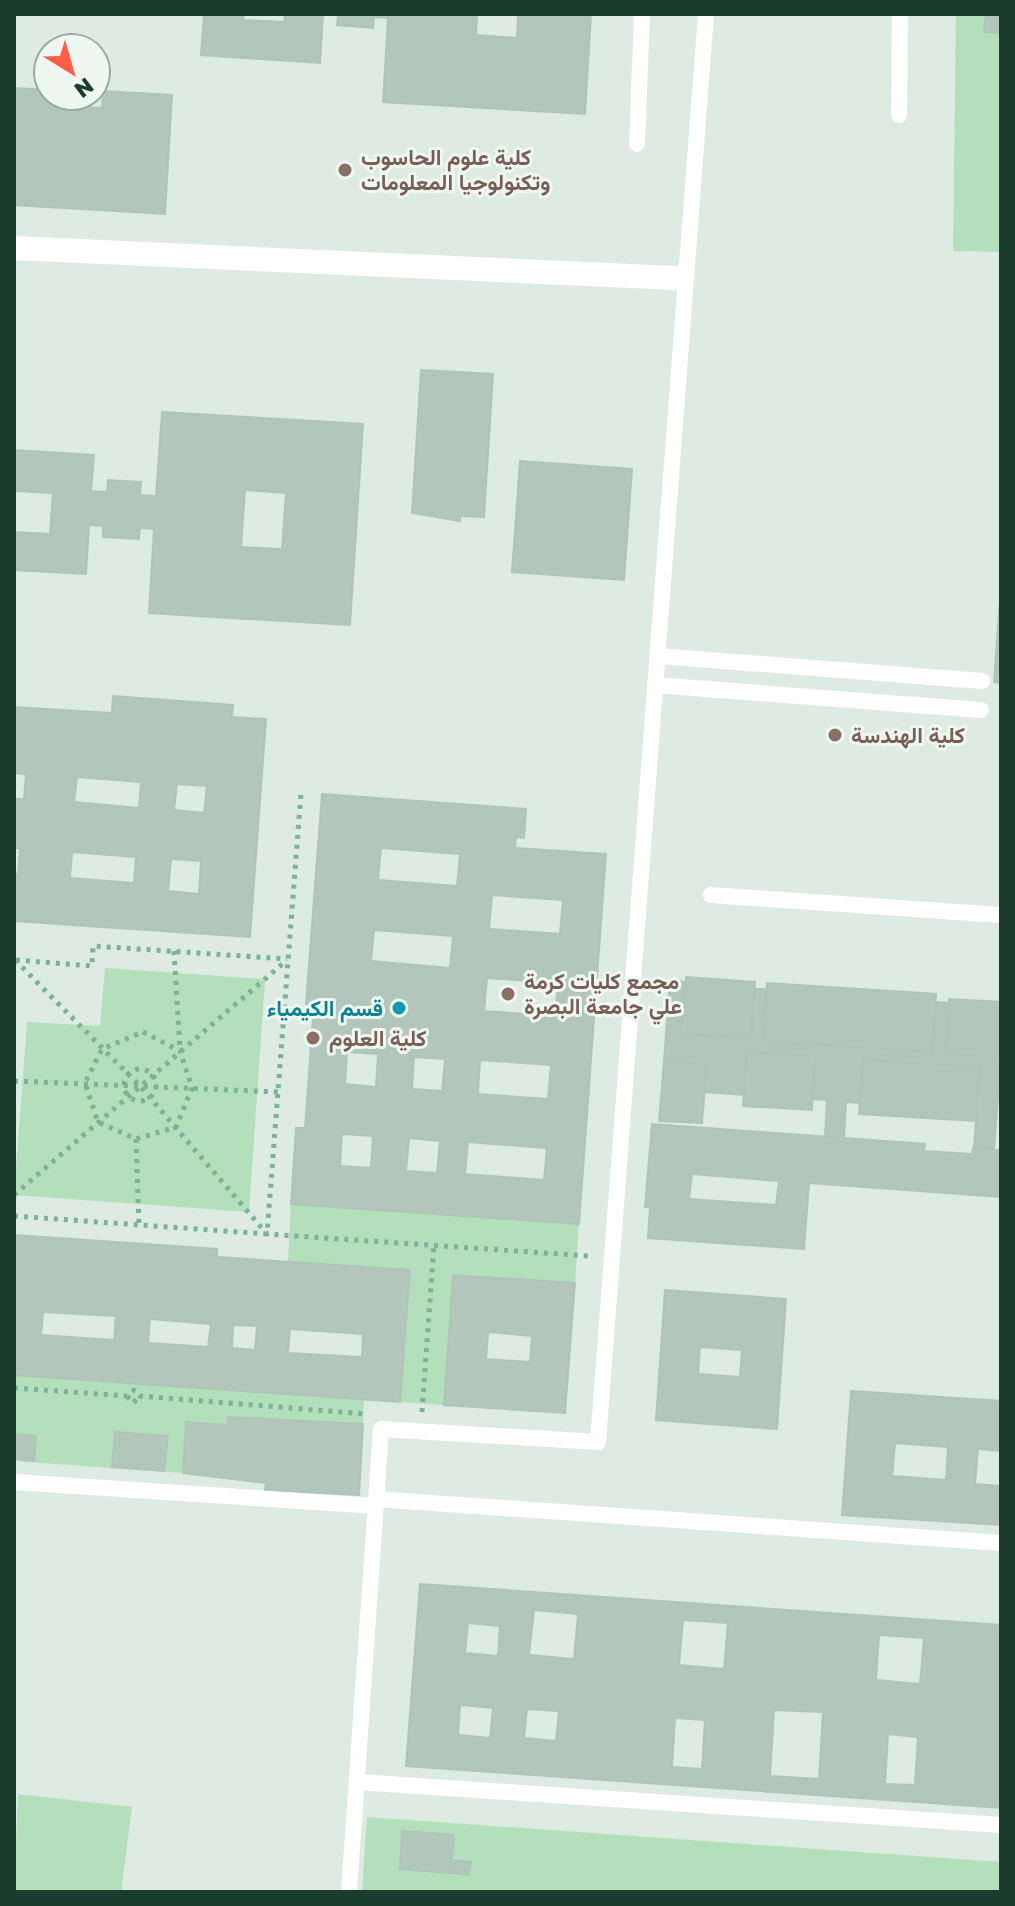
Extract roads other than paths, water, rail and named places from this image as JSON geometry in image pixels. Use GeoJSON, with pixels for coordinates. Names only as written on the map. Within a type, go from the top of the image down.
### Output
{"type":"FeatureCollection","features":[{"type":"Feature","properties":{"kind":"street"},"geometry":{"type":"LineString","coordinates":[[14,248],[675,278]]}},
{"type":"Feature","properties":{"kind":"lane"},"geometry":{"type":"LineString","coordinates":[[637,144],[642,14]]}},
{"type":"Feature","properties":{"kind":"lane"},"geometry":{"type":"LineString","coordinates":[[349,1892],[381,1429],[598,1442],[706,14]]}},
{"type":"Feature","properties":{"kind":"lane"},"geometry":{"type":"LineString","coordinates":[[899,115],[900,14]]}},
{"type":"Feature","properties":{"kind":"lane"},"geometry":{"type":"LineString","coordinates":[[658,656],[982,681]]}},
{"type":"Feature","properties":{"kind":"lane"},"geometry":{"type":"LineString","coordinates":[[655,685],[981,710]]}},
{"type":"Feature","properties":{"kind":"lane"},"geometry":{"type":"LineString","coordinates":[[711,895],[1001,915]]}},
{"type":"Feature","properties":{"kind":"lane"},"geometry":{"type":"LineString","coordinates":[[14,1482],[1001,1543]]}},
{"type":"Feature","properties":{"kind":"lane"},"geometry":{"type":"LineString","coordinates":[[357,1782],[1001,1825]]}},
{"type":"Feature","properties":{"kind":"place","name":"كلية علوم الحاسوب وتكنولوجيا المعلومات"},"geometry":{"type":"Point","coordinates":[345,170]}},
{"type":"Feature","properties":{"kind":"place","name":"كلية الهندسة"},"geometry":{"type":"Point","coordinates":[835,735]}},
{"type":"Feature","properties":{"kind":"place","name":"مجمع كليات كرمة علي جامعة البصرة"},"geometry":{"type":"Point","coordinates":[508,994]}},
{"type":"Feature","properties":{"kind":"place","name":"قسم الكيمياء"},"geometry":{"type":"Point","coordinates":[399,1008]}},
{"type":"Feature","properties":{"kind":"place","name":"كلية العلوم"},"geometry":{"type":"Point","coordinates":[313,1038]}}]}
